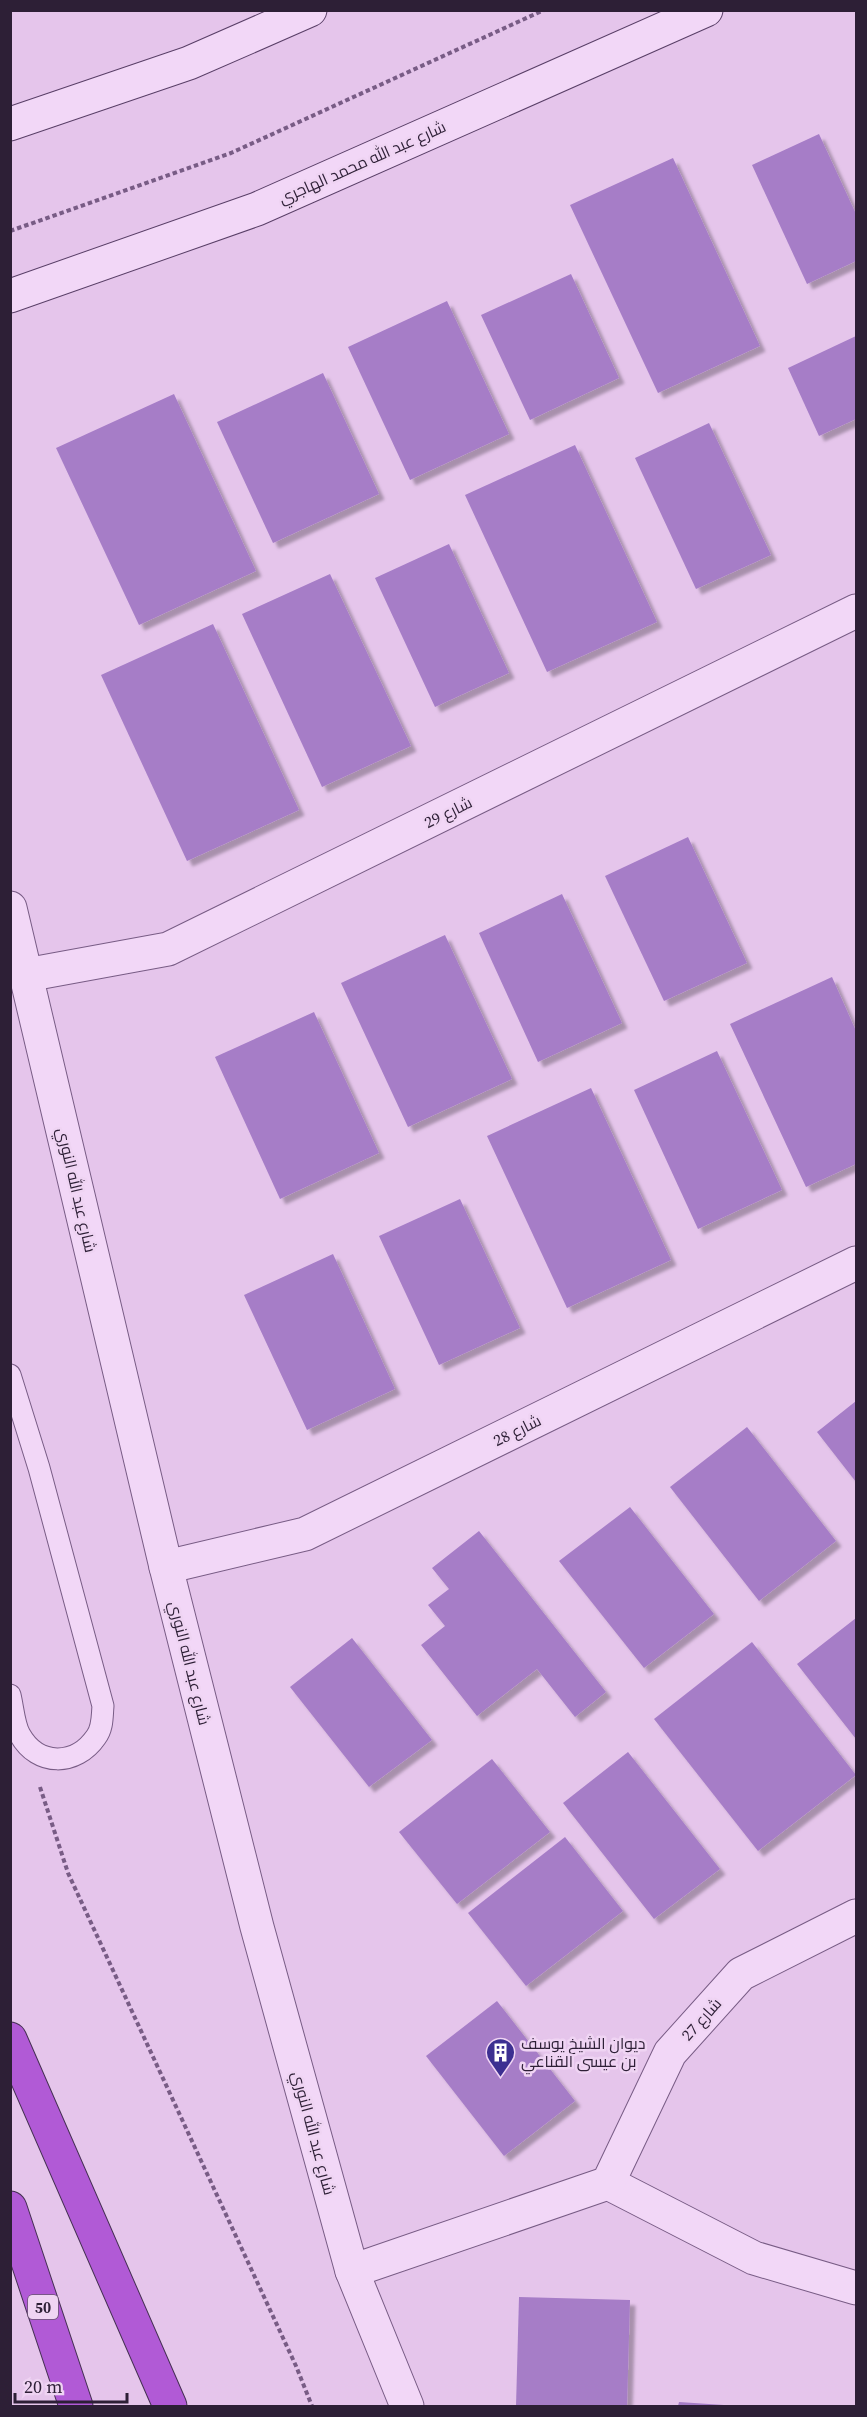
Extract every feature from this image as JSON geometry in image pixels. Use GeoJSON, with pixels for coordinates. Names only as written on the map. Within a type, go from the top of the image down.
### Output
{"type":"FeatureCollection","features":[{"type":"Feature","properties":{"kind":"highway"},"geometry":{"type":"LineString","coordinates":[[10,2039],[170,2406]]}},
{"type":"Feature","properties":{"kind":"highway","name":"50"},"geometry":{"type":"LineString","coordinates":[[10,2208],[76,2406]]}},
{"type":"Feature","properties":{"kind":"street"},"geometry":{"type":"LineString","coordinates":[[10,124],[189,63],[310,10]]}},
{"type":"Feature","properties":{"kind":"street","name":"شارع عبد الله محمد الهاجري"},"geometry":{"type":"LineString","coordinates":[[10,296],[257,209],[706,10]]}},
{"type":"Feature","properties":{"kind":"street","name":"شارع 29"},"geometry":{"type":"LineString","coordinates":[[26,975],[168,950],[856,611]]}},
{"type":"Feature","properties":{"kind":"street","name":"شارع عبد الله النوري"},"geometry":{"type":"LineString","coordinates":[[10,908],[166,1567],[257,1927],[352,2271],[407,2406]]}},
{"type":"Feature","properties":{"kind":"street","name":"شارع 28"},"geometry":{"type":"LineString","coordinates":[[166,1567],[305,1534],[856,1263]]}},
{"type":"Feature","properties":{"kind":"street","name":"شارع 27"},"geometry":{"type":"LineString","coordinates":[[608,2182],[670,2052],[741,1974],[856,1916]]}},
{"type":"Feature","properties":{"kind":"street"},"geometry":{"type":"LineString","coordinates":[[352,2271],[608,2182],[754,2258],[856,2288]]}},
{"type":"Feature","properties":{"kind":"lane"},"geometry":{"type":"LineString","coordinates":[[10,1375],[39,1468],[103,1706],[102,1723],[97,1736],[75,1755],[66,1759],[48,1759],[36,1753],[19,1734],[10,1695]]}},
{"type":"Feature","properties":{"kind":"path"},"geometry":{"type":"LineString","coordinates":[[10,231],[231,153],[544,10]]}},
{"type":"Feature","properties":{"kind":"path"},"geometry":{"type":"LineString","coordinates":[[26,1744],[68,1873],[312,2406]]}},
{"type":"Feature","properties":{"kind":"building"},"geometry":{"type":"Polygon","coordinates":[[[819,134],[856,214],[856,261],[807,284],[752,165],[819,134]]]}},
{"type":"Feature","properties":{"kind":"building"},"geometry":{"type":"Polygon","coordinates":[[[673,158],[760,346],[658,393],[570,205],[673,158]]]}},
{"type":"Feature","properties":{"kind":"building"},"geometry":{"type":"Polygon","coordinates":[[[571,274],[619,378],[530,420],[481,315],[571,274]]]}},
{"type":"Feature","properties":{"kind":"building"},"geometry":{"type":"Polygon","coordinates":[[[447,301],[509,434],[410,480],[348,347],[447,301]]]}},
{"type":"Feature","properties":{"kind":"building"},"geometry":{"type":"Polygon","coordinates":[[[856,336],[856,419],[819,436],[788,368],[856,336]]]}},
{"type":"Feature","properties":{"kind":"building"},"geometry":{"type":"Polygon","coordinates":[[[323,373],[379,494],[273,543],[217,422],[323,373]]]}},
{"type":"Feature","properties":{"kind":"building"},"geometry":{"type":"Polygon","coordinates":[[[174,394],[256,571],[139,625],[56,448],[174,394]]]}},
{"type":"Feature","properties":{"kind":"building"},"geometry":{"type":"Polygon","coordinates":[[[709,423],[771,555],[696,589],[635,458],[709,423]]]}},
{"type":"Feature","properties":{"kind":"building"},"geometry":{"type":"Polygon","coordinates":[[[575,445],[657,622],[547,672],[465,495],[575,445]]]}},
{"type":"Feature","properties":{"kind":"building"},"geometry":{"type":"Polygon","coordinates":[[[449,544],[509,673],[435,707],[375,578],[449,544]]]}},
{"type":"Feature","properties":{"kind":"building"},"geometry":{"type":"Polygon","coordinates":[[[330,574],[411,746],[322,787],[242,614],[330,574]]]}},
{"type":"Feature","properties":{"kind":"building"},"geometry":{"type":"Polygon","coordinates":[[[213,624],[299,810],[187,861],[101,675],[213,624]]]}},
{"type":"Feature","properties":{"kind":"building"},"geometry":{"type":"Polygon","coordinates":[[[688,837],[747,963],[664,1001],[605,876],[688,837]]]}},
{"type":"Feature","properties":{"kind":"building"},"geometry":{"type":"Polygon","coordinates":[[[562,894],[622,1023],[538,1062],[479,933],[562,894]]]}},
{"type":"Feature","properties":{"kind":"building"},"geometry":{"type":"Polygon","coordinates":[[[445,935],[512,1079],[408,1127],[341,983],[445,935]]]}},
{"type":"Feature","properties":{"kind":"building"},"geometry":{"type":"Polygon","coordinates":[[[832,977],[856,1031],[856,1164],[806,1187],[730,1024],[832,977]]]}},
{"type":"Feature","properties":{"kind":"building"},"geometry":{"type":"Polygon","coordinates":[[[314,1012],[379,1153],[280,1199],[215,1057],[314,1012]]]}},
{"type":"Feature","properties":{"kind":"building"},"geometry":{"type":"Polygon","coordinates":[[[717,1051],[782,1190],[698,1229],[634,1090],[717,1051]]]}},
{"type":"Feature","properties":{"kind":"building"},"geometry":{"type":"Polygon","coordinates":[[[591,1088],[671,1260],[567,1308],[487,1136],[591,1088]]]}},
{"type":"Feature","properties":{"kind":"building"},"geometry":{"type":"Polygon","coordinates":[[[460,1199],[520,1328],[439,1365],[379,1236],[460,1199]]]}},
{"type":"Feature","properties":{"kind":"building"},"geometry":{"type":"Polygon","coordinates":[[[333,1254],[395,1389],[307,1430],[244,1295],[333,1254]]]}},
{"type":"Feature","properties":{"kind":"building"},"geometry":{"type":"Polygon","coordinates":[[[856,1401],[856,1482],[817,1432],[856,1401]]]}},
{"type":"Feature","properties":{"kind":"building"},"geometry":{"type":"Polygon","coordinates":[[[747,1427],[836,1541],[759,1601],[670,1487],[747,1427]]]}},
{"type":"Feature","properties":{"kind":"building"},"geometry":{"type":"Polygon","coordinates":[[[630,1507],[714,1614],[644,1668],[559,1561],[630,1507]]]}},
{"type":"Feature","properties":{"kind":"building"},"geometry":{"type":"Polygon","coordinates":[[[479,1531],[606,1692],[575,1717],[537,1669],[477,1716],[421,1645],[445,1626],[428,1605],[449,1589],[432,1568],[479,1531]]]}},
{"type":"Feature","properties":{"kind":"building"},"geometry":{"type":"Polygon","coordinates":[[[856,1618],[856,1739],[797,1664],[856,1618]]]}},
{"type":"Feature","properties":{"kind":"building"},"geometry":{"type":"Polygon","coordinates":[[[352,1638],[432,1740],[369,1787],[290,1687],[352,1638]]]}},
{"type":"Feature","properties":{"kind":"building"},"geometry":{"type":"Polygon","coordinates":[[[752,1642],[856,1775],[758,1851],[654,1719],[752,1642]]]}},
{"type":"Feature","properties":{"kind":"building"},"geometry":{"type":"Polygon","coordinates":[[[628,1752],[720,1869],[654,1919],[563,1803],[628,1752]]]}},
{"type":"Feature","properties":{"kind":"building"},"geometry":{"type":"Polygon","coordinates":[[[492,1759],[550,1832],[457,1904],[399,1832],[492,1759]]]}},
{"type":"Feature","properties":{"kind":"building"},"geometry":{"type":"Polygon","coordinates":[[[565,1837],[623,1911],[526,1986],[468,1913],[565,1837]]]}},
{"type":"Feature","properties":{"kind":"building","name":"ديوان الشيخ يوسف بن عيسى القناعي"},"geometry":{"type":"Polygon","coordinates":[[[497,2001],[575,2101],[504,2156],[426,2056],[497,2001]]]}},
{"type":"Feature","properties":{"kind":"building"},"geometry":{"type":"Polygon","coordinates":[[[519,2297],[630,2300],[627,2406],[516,2406],[519,2297]]]}},
{"type":"Feature","properties":{"kind":"building"},"geometry":{"type":"Polygon","coordinates":[[[679,2402],[724,2405],[724,2406],[678,2406],[679,2402]]]}},
{"type":"Feature","properties":{"kind":"place","name":"ديوان الشيخ يوسف بن عيسى القناعي"},"geometry":{"type":"Point","coordinates":[500,2078]}}]}
